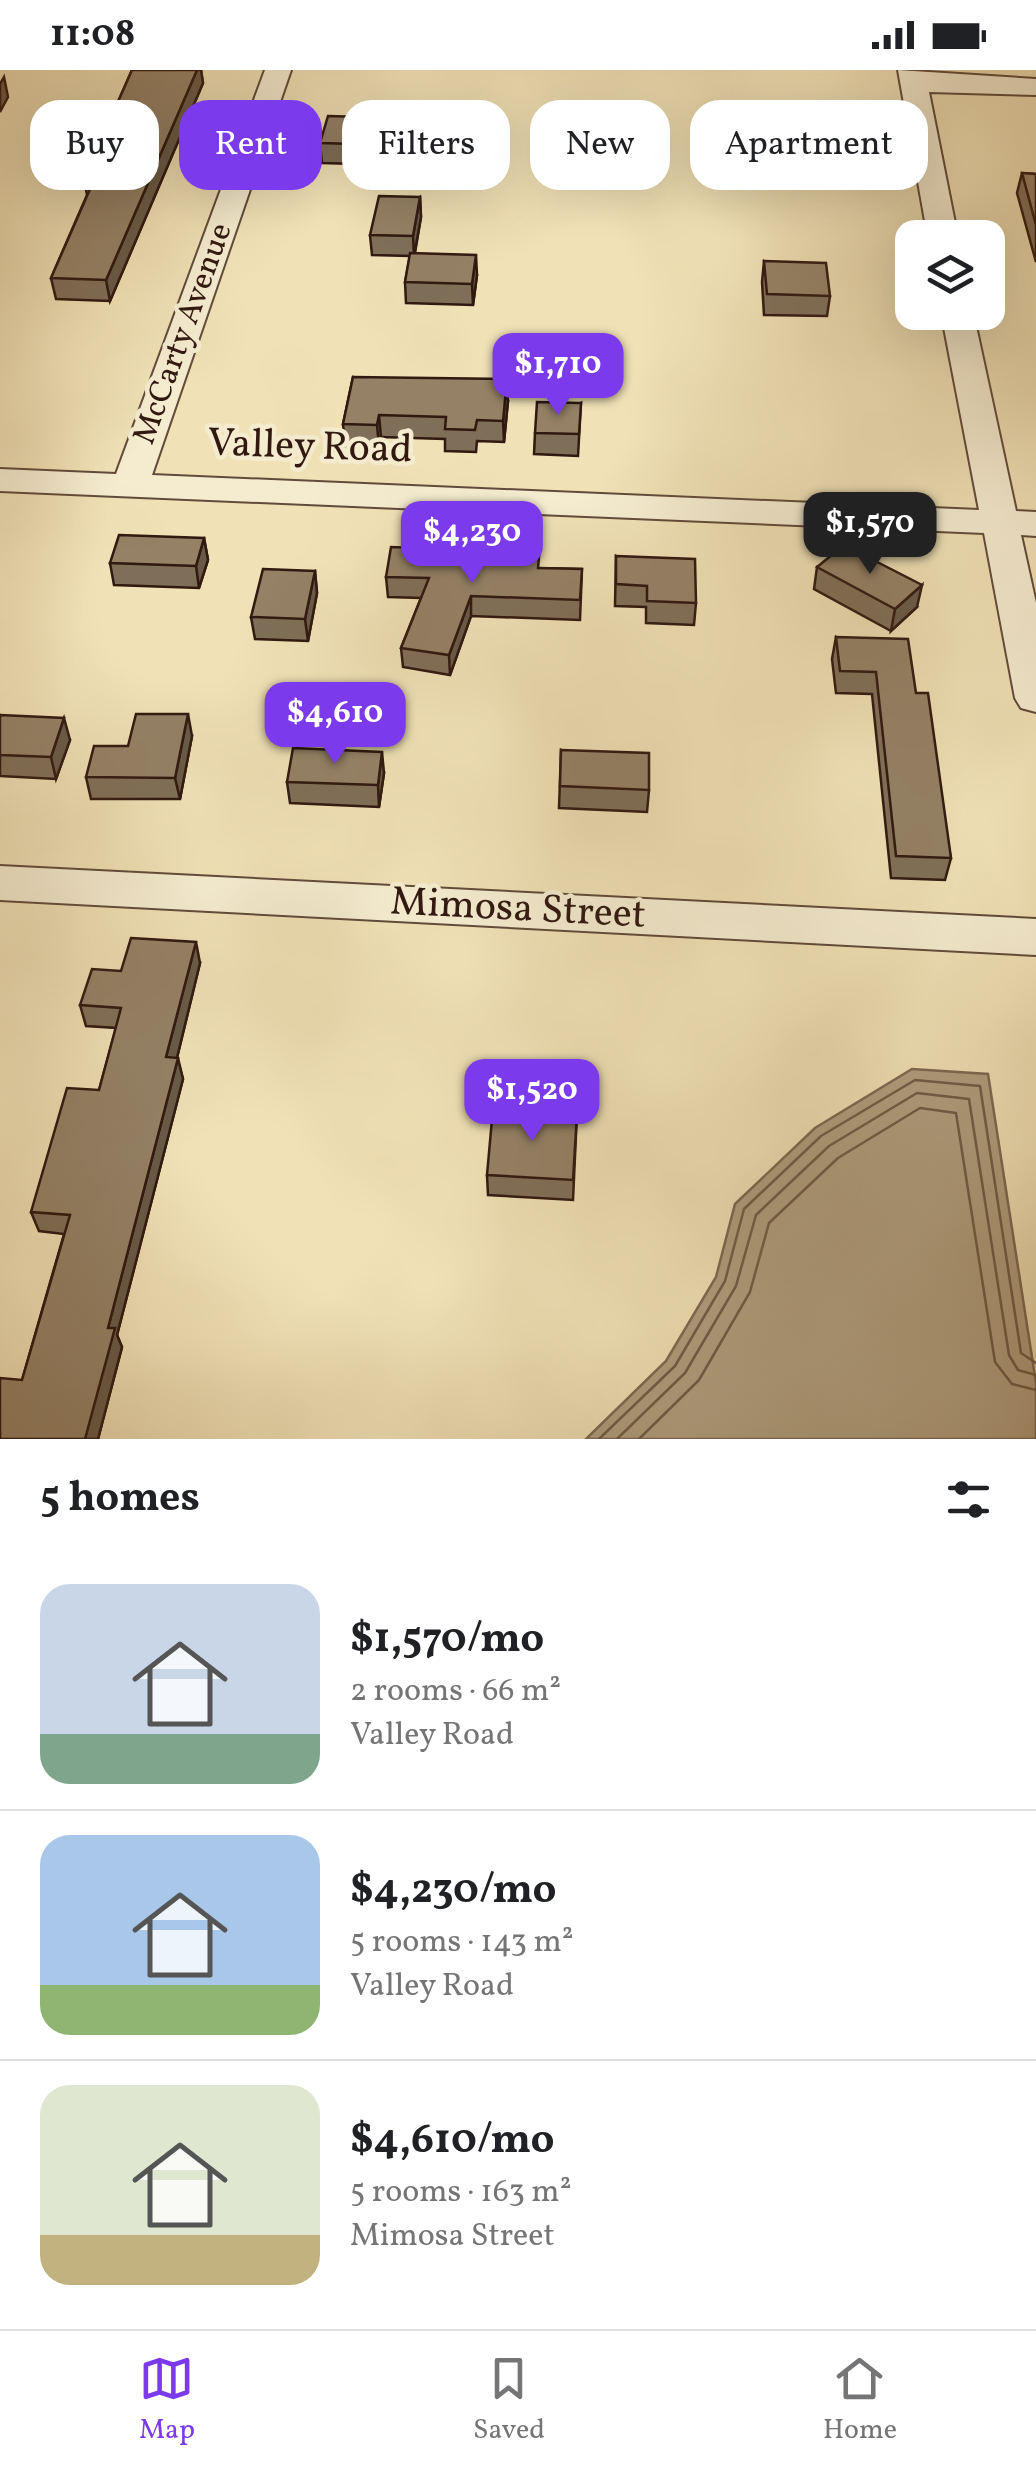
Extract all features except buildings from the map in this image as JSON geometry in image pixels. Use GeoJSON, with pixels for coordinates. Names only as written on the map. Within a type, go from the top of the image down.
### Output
{"type":"FeatureCollection","features":[{"type":"Feature","properties":{"kind":"street","name":"McCarty Avenue"},"geometry":{"type":"LineString","coordinates":[[130,485],[278,70]]}},
{"type":"Feature","properties":{"kind":"street"},"geometry":{"type":"LineString","coordinates":[[940,220],[912,76],[1036,87]]}},
{"type":"Feature","properties":{"kind":"street"},"geometry":{"type":"LineString","coordinates":[[960,330],[1036,698]]}},
{"type":"Feature","properties":{"kind":"street","name":"Valley Road"},"geometry":{"type":"LineString","coordinates":[[0,480],[1036,524]]}},
{"type":"Feature","properties":{"kind":"street","name":"Mimosa Street"},"geometry":{"type":"LineString","coordinates":[[3,891],[1036,937]]}},
{"type":"Feature","properties":{"kind":"water"},"geometry":{"type":"Polygon","coordinates":[[[912,1069],[988,1074],[1036,1383],[1036,1439],[586,1439],[666,1361],[716,1277],[735,1204],[815,1128],[912,1069]]]}}]}
